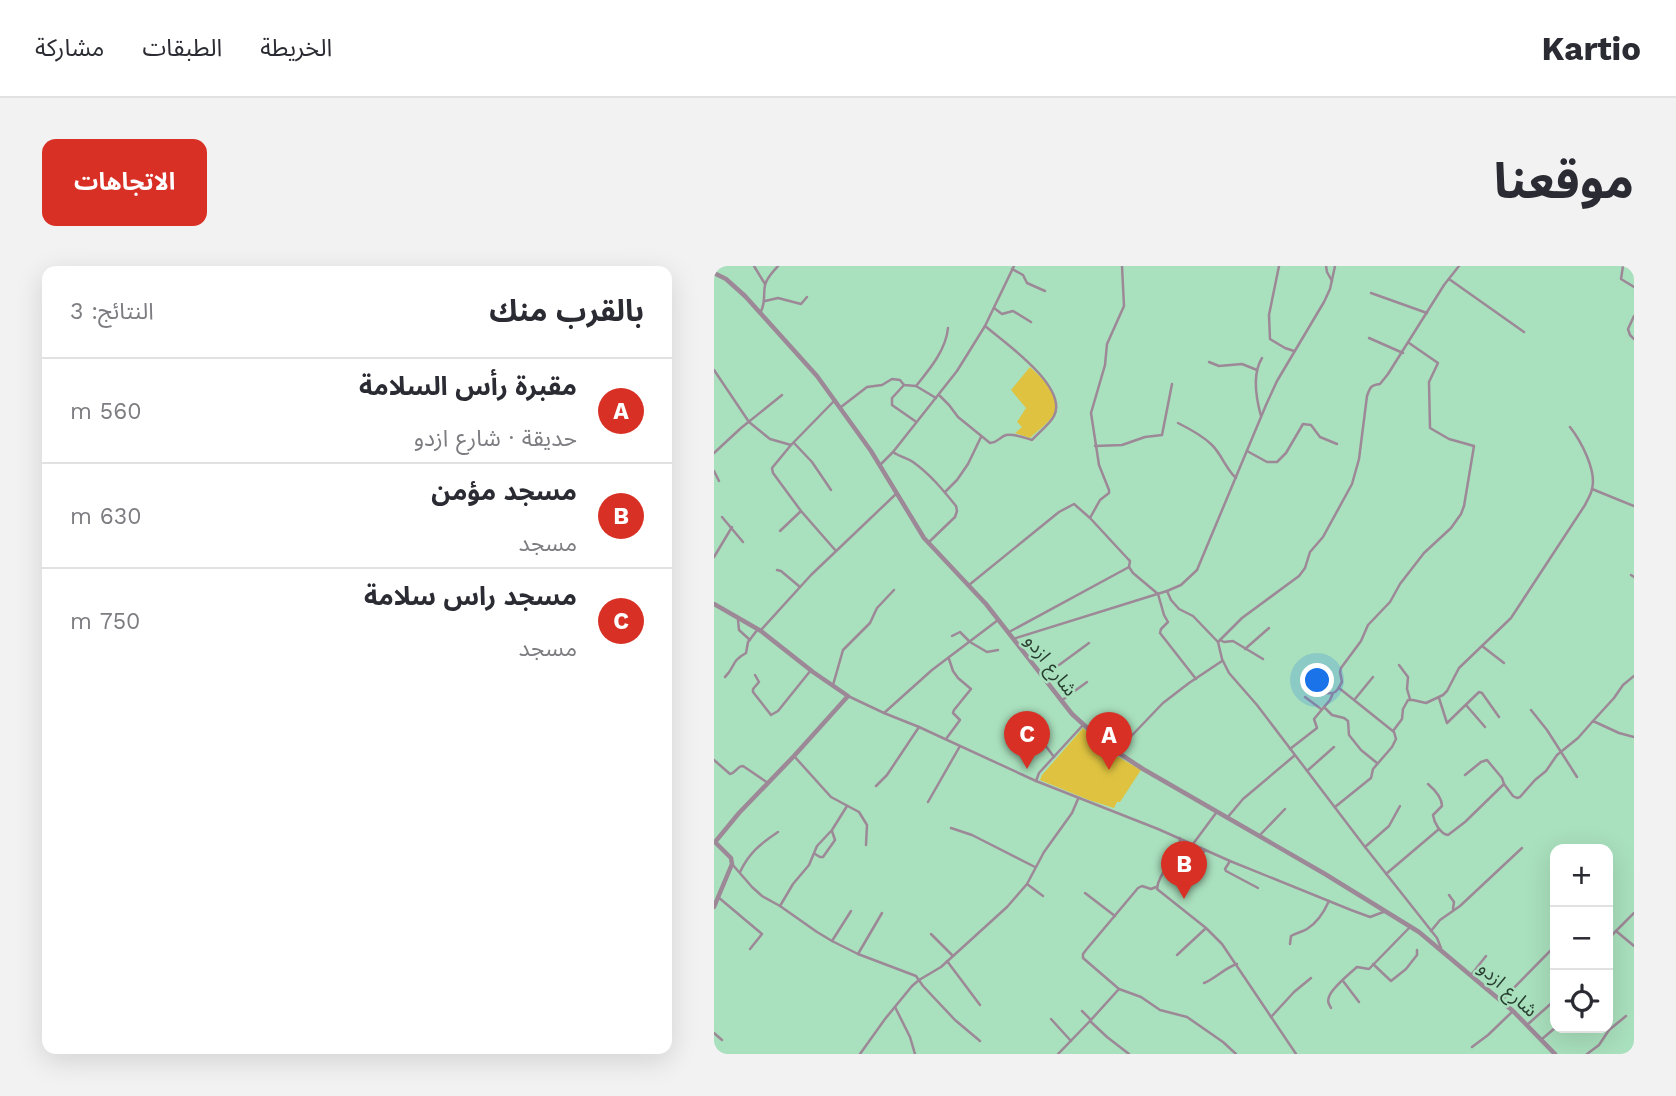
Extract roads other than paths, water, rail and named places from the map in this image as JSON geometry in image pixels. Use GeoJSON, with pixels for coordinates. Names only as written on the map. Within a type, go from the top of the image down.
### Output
{"type":"FeatureCollection","features":[{"type":"Feature","properties":{"kind":"street"},"geometry":{"type":"LineString","coordinates":[[754,266],[765,284]]}},
{"type":"Feature","properties":{"kind":"street"},"geometry":{"type":"LineString","coordinates":[[760,313],[765,301],[765,284],[778,266]]}},
{"type":"Feature","properties":{"kind":"street"},"geometry":{"type":"LineString","coordinates":[[1090,518],[1100,500],[1109,493],[1095,446],[1091,413],[1105,365],[1107,344],[1124,306],[1122,266]]}},
{"type":"Feature","properties":{"kind":"street"},"geometry":{"type":"LineString","coordinates":[[1279,266],[1269,315],[1270,339],[1294,351]]}},
{"type":"Feature","properties":{"kind":"street"},"geometry":{"type":"LineString","coordinates":[[1326,266],[1332,281]]}},
{"type":"Feature","properties":{"kind":"street"},"geometry":{"type":"LineString","coordinates":[[1013,639],[1167,591],[1181,585],[1197,570],[1277,381],[1324,302],[1335,266]]}},
{"type":"Feature","properties":{"kind":"street"},"geometry":{"type":"LineString","coordinates":[[1219,641],[1242,618],[1299,576],[1305,568],[1310,552],[1322,537],[1352,484],[1359,459],[1367,396],[1371,386],[1382,382],[1459,266]]}},
{"type":"Feature","properties":{"kind":"street"},"geometry":{"type":"LineString","coordinates":[[1623,266],[1621,279],[1634,287]]}},
{"type":"Feature","properties":{"kind":"street"},"geometry":{"type":"LineString","coordinates":[[880,465],[893,453],[957,371],[985,326],[1013,268],[1027,283],[1045,291]]}},
{"type":"Feature","properties":{"kind":"street","name":"شارع ازدو"},"geometry":{"type":"LineString","coordinates":[[714,273],[736,287],[817,376],[880,465],[917,527],[999,620],[1061,701],[1083,725],[1116,752],[1411,926],[1513,1011],[1555,1054]]}},
{"type":"Feature","properties":{"kind":"street"},"geometry":{"type":"LineString","coordinates":[[1449,279],[1524,332]]}},
{"type":"Feature","properties":{"kind":"street"},"geometry":{"type":"LineString","coordinates":[[1371,293],[1427,313]]}},
{"type":"Feature","properties":{"kind":"street"},"geometry":{"type":"LineString","coordinates":[[765,301],[778,298],[801,304],[807,297]]}},
{"type":"Feature","properties":{"kind":"street"},"geometry":{"type":"LineString","coordinates":[[994,308],[1003,314],[1013,311],[1031,322]]}},
{"type":"Feature","properties":{"kind":"street"},"geometry":{"type":"LineString","coordinates":[[1634,316],[1628,328],[1634,339]]}},
{"type":"Feature","properties":{"kind":"street"},"geometry":{"type":"LineString","coordinates":[[841,407],[870,386],[882,385],[892,379],[900,380],[904,385],[916,386],[949,405],[958,417],[993,444],[1009,435],[1032,440],[1053,418],[1057,406],[1055,395],[1039,373],[985,326]]}},
{"type":"Feature","properties":{"kind":"street"},"geometry":{"type":"LineString","coordinates":[[916,386],[944,345],[948,328]]}},
{"type":"Feature","properties":{"kind":"street"},"geometry":{"type":"LineString","coordinates":[[1369,338],[1403,353]]}},
{"type":"Feature","properties":{"kind":"street"},"geometry":{"type":"LineString","coordinates":[[1290,749],[1317,728],[1314,719],[1339,688],[1342,682],[1340,672],[1362,641],[1368,625],[1390,603],[1400,584],[1424,553],[1451,528],[1461,514],[1474,446],[1449,439],[1430,428],[1429,382],[1438,363],[1409,343]]}},
{"type":"Feature","properties":{"kind":"street"},"geometry":{"type":"LineString","coordinates":[[1261,417],[1257,396],[1257,370],[1262,358]]}},
{"type":"Feature","properties":{"kind":"street"},"geometry":{"type":"LineString","coordinates":[[1209,362],[1219,366],[1242,364],[1257,370]]}},
{"type":"Feature","properties":{"kind":"street"},"geometry":{"type":"LineString","coordinates":[[714,370],[749,422],[770,439],[792,444],[812,462],[831,490]]}},
{"type":"Feature","properties":{"kind":"street"},"geometry":{"type":"LineString","coordinates":[[1095,446],[1122,445],[1145,437],[1162,435],[1172,384]]}},
{"type":"Feature","properties":{"kind":"street"},"geometry":{"type":"LineString","coordinates":[[904,385],[892,398],[892,405],[916,422]]}},
{"type":"Feature","properties":{"kind":"street"},"geometry":{"type":"LineString","coordinates":[[714,453],[782,395]]}},
{"type":"Feature","properties":{"kind":"street"},"geometry":{"type":"LineString","coordinates":[[835,400],[792,444],[772,471],[801,511],[836,551]]}},
{"type":"Feature","properties":{"kind":"street"},"geometry":{"type":"LineString","coordinates":[[1178,423],[1212,445],[1236,478]]}},
{"type":"Feature","properties":{"kind":"street"},"geometry":{"type":"LineString","coordinates":[[1247,451],[1267,462],[1277,462],[1286,453],[1303,424],[1311,425],[1320,437],[1337,443]]}},
{"type":"Feature","properties":{"kind":"street"},"geometry":{"type":"LineString","coordinates":[[1410,699],[1426,704],[1447,691],[1460,668],[1511,618],[1585,505],[1593,483],[1591,468],[1570,427]]}},
{"type":"Feature","properties":{"kind":"street"},"geometry":{"type":"LineString","coordinates":[[945,492],[968,464],[981,437]]}},
{"type":"Feature","properties":{"kind":"street"},"geometry":{"type":"LineString","coordinates":[[893,453],[914,462],[935,480],[957,506],[957,514],[929,542]]}},
{"type":"Feature","properties":{"kind":"street"},"geometry":{"type":"LineString","coordinates":[[714,471],[719,481]]}},
{"type":"Feature","properties":{"kind":"street"},"geometry":{"type":"LineString","coordinates":[[1592,489],[1634,506]]}},
{"type":"Feature","properties":{"kind":"street"},"geometry":{"type":"LineString","coordinates":[[725,677],[731,671],[735,660],[746,653],[746,645],[759,630],[897,493]]}},
{"type":"Feature","properties":{"kind":"street"},"geometry":{"type":"LineString","coordinates":[[969,585],[1071,504],[1076,505],[1090,518],[1130,561],[1129,567]]}},
{"type":"Feature","properties":{"kind":"street"},"geometry":{"type":"LineString","coordinates":[[780,531],[801,511]]}},
{"type":"Feature","properties":{"kind":"street"},"geometry":{"type":"LineString","coordinates":[[864,515],[869,520]]}},
{"type":"Feature","properties":{"kind":"street"},"geometry":{"type":"LineString","coordinates":[[723,517],[743,542]]}},
{"type":"Feature","properties":{"kind":"street"},"geometry":{"type":"LineString","coordinates":[[714,557],[732,527]]}},
{"type":"Feature","properties":{"kind":"street"},"geometry":{"type":"LineString","coordinates":[[1129,567],[1143,583],[1158,594],[1168,622],[1160,634],[1196,679]]}},
{"type":"Feature","properties":{"kind":"street"},"geometry":{"type":"LineString","coordinates":[[1009,632],[1129,567]]}},
{"type":"Feature","properties":{"kind":"street"},"geometry":{"type":"LineString","coordinates":[[776,570],[800,587]]}},
{"type":"Feature","properties":{"kind":"street"},"geometry":{"type":"LineString","coordinates":[[833,685],[843,650],[870,623],[877,608],[894,590]]}},
{"type":"Feature","properties":{"kind":"street"},"geometry":{"type":"LineString","coordinates":[[1167,591],[1179,609],[1193,616],[1219,641],[1233,641],[1262,659]]}},
{"type":"Feature","properties":{"kind":"street"},"geometry":{"type":"LineString","coordinates":[[714,604],[759,630],[848,696],[884,713],[1078,799],[1180,838],[1329,901],[1370,917],[1386,911]]}},
{"type":"Feature","properties":{"kind":"street"},"geometry":{"type":"LineString","coordinates":[[739,617],[739,630],[750,640]]}},
{"type":"Feature","properties":{"kind":"street"},"geometry":{"type":"LineString","coordinates":[[884,713],[924,677],[999,620]]}},
{"type":"Feature","properties":{"kind":"street"},"geometry":{"type":"LineString","coordinates":[[1245,649],[1269,628]]}},
{"type":"Feature","properties":{"kind":"street"},"geometry":{"type":"LineString","coordinates":[[952,636],[960,632],[986,652],[998,650]]}},
{"type":"Feature","properties":{"kind":"street"},"geometry":{"type":"LineString","coordinates":[[1219,641],[1222,661],[1229,673],[1257,705],[1364,847],[1437,938],[1441,949]]}},
{"type":"Feature","properties":{"kind":"street"},"geometry":{"type":"LineString","coordinates":[[1041,675],[1089,643]]}},
{"type":"Feature","properties":{"kind":"street"},"geometry":{"type":"LineString","coordinates":[[1482,646],[1504,663]]}},
{"type":"Feature","properties":{"kind":"street"},"geometry":{"type":"LineString","coordinates":[[946,739],[960,720],[953,713],[954,710],[971,689],[958,678],[948,659]]}},
{"type":"Feature","properties":{"kind":"street"},"geometry":{"type":"LineString","coordinates":[[1116,752],[1163,703],[1222,661]]}},
{"type":"Feature","properties":{"kind":"street"},"geometry":{"type":"LineString","coordinates":[[1399,664],[1408,677],[1410,699]]}},
{"type":"Feature","properties":{"kind":"street"},"geometry":{"type":"LineString","coordinates":[[755,675],[759,682],[753,692],[771,715],[782,706],[811,670]]}},
{"type":"Feature","properties":{"kind":"street"},"geometry":{"type":"LineString","coordinates":[[1354,699],[1373,677]]}},
{"type":"Feature","properties":{"kind":"street"},"geometry":{"type":"LineString","coordinates":[[1465,775],[1481,762],[1488,760],[1517,798],[1546,771],[1561,751],[1578,738],[1623,685],[1634,677]]}},
{"type":"Feature","properties":{"kind":"street"},"geometry":{"type":"LineString","coordinates":[[1301,679],[1312,688],[1334,693]]}},
{"type":"Feature","properties":{"kind":"street"},"geometry":{"type":"LineString","coordinates":[[1061,701],[1087,681]]}},
{"type":"Feature","properties":{"kind":"street"},"geometry":{"type":"LineString","coordinates":[[1335,807],[1371,778],[1373,769],[1395,741],[1396,735],[1339,688]]}},
{"type":"Feature","properties":{"kind":"street"},"geometry":{"type":"LineString","coordinates":[[1439,698],[1447,723],[1481,692],[1499,717]]}},
{"type":"Feature","properties":{"kind":"street"},"geometry":{"type":"LineString","coordinates":[[714,907],[732,864],[731,858],[715,841],[848,696]]}},
{"type":"Feature","properties":{"kind":"street"},"geometry":{"type":"LineString","coordinates":[[1305,697],[1332,715],[1348,721],[1349,735],[1361,750],[1377,763]]}},
{"type":"Feature","properties":{"kind":"street"},"geometry":{"type":"LineString","coordinates":[[1393,731],[1402,719],[1403,709],[1410,699]]}},
{"type":"Feature","properties":{"kind":"street"},"geometry":{"type":"LineString","coordinates":[[1466,705],[1485,727]]}},
{"type":"Feature","properties":{"kind":"street"},"geometry":{"type":"LineString","coordinates":[[1531,710],[1577,777]]}},
{"type":"Feature","properties":{"kind":"street"},"geometry":{"type":"LineString","coordinates":[[1593,721],[1634,737]]}},
{"type":"Feature","properties":{"kind":"street"},"geometry":{"type":"LineString","coordinates":[[1036,781],[1083,725]]}},
{"type":"Feature","properties":{"kind":"street"},"geometry":{"type":"LineString","coordinates":[[1031,726],[1054,757]]}},
{"type":"Feature","properties":{"kind":"street"},"geometry":{"type":"LineString","coordinates":[[876,786],[887,775],[919,727]]}},
{"type":"Feature","properties":{"kind":"street"},"geometry":{"type":"LineString","coordinates":[[928,802],[960,746]]}},
{"type":"Feature","properties":{"kind":"street"},"geometry":{"type":"LineString","coordinates":[[1307,771],[1334,747]]}},
{"type":"Feature","properties":{"kind":"street"},"geometry":{"type":"LineString","coordinates":[[1227,818],[1243,799],[1294,755]]}},
{"type":"Feature","properties":{"kind":"street"},"geometry":{"type":"LineString","coordinates":[[794,756],[831,797],[859,812],[867,825],[866,845]]}},
{"type":"Feature","properties":{"kind":"street"},"geometry":{"type":"LineString","coordinates":[[714,760],[730,774],[743,766],[768,783]]}},
{"type":"Feature","properties":{"kind":"street"},"geometry":{"type":"LineString","coordinates":[[1428,784],[1437,792],[1442,802],[1432,816],[1444,835],[1448,835],[1504,784]]}},
{"type":"Feature","properties":{"kind":"street"},"geometry":{"type":"LineString","coordinates":[[860,1054],[912,986],[953,956],[1007,907],[1027,884],[1078,799]]}},
{"type":"Feature","properties":{"kind":"street"},"geometry":{"type":"LineString","coordinates":[[780,906],[809,865],[820,842],[832,830],[847,806]]}},
{"type":"Feature","properties":{"kind":"street"},"geometry":{"type":"LineString","coordinates":[[1364,847],[1389,825],[1399,806]]}},
{"type":"Feature","properties":{"kind":"street"},"geometry":{"type":"LineString","coordinates":[[1259,836],[1285,809]]}},
{"type":"Feature","properties":{"kind":"street"},"geometry":{"type":"LineString","coordinates":[[1194,844],[1216,811]]}},
{"type":"Feature","properties":{"kind":"street"},"geometry":{"type":"LineString","coordinates":[[951,828],[972,835],[1035,867]]}},
{"type":"Feature","properties":{"kind":"street"},"geometry":{"type":"LineString","coordinates":[[1386,874],[1439,829]]}},
{"type":"Feature","properties":{"kind":"street"},"geometry":{"type":"LineString","coordinates":[[815,854],[823,856],[833,843],[835,837],[832,830]]}},
{"type":"Feature","properties":{"kind":"street"},"geometry":{"type":"LineString","coordinates":[[740,872],[749,855],[778,832]]}},
{"type":"Feature","properties":{"kind":"street"},"geometry":{"type":"LineString","coordinates":[[1180,838],[1178,850],[1156,887],[1151,890],[1140,887],[1083,956],[1119,989],[1160,1010],[1186,1017],[1236,1054]]}},
{"type":"Feature","properties":{"kind":"street"},"geometry":{"type":"LineString","coordinates":[[1431,931],[1522,848]]}},
{"type":"Feature","properties":{"kind":"street"},"geometry":{"type":"LineString","coordinates":[[1196,877],[1196,863],[1205,850]]}},
{"type":"Feature","properties":{"kind":"street"},"geometry":{"type":"LineString","coordinates":[[1230,861],[1226,871],[1258,888]]}},
{"type":"Feature","properties":{"kind":"street"},"geometry":{"type":"LineString","coordinates":[[732,864],[762,896],[832,942],[916,976],[955,1020],[980,1041]]}},
{"type":"Feature","properties":{"kind":"street"},"geometry":{"type":"LineString","coordinates":[[1027,884],[1043,896]]}},
{"type":"Feature","properties":{"kind":"street"},"geometry":{"type":"LineString","coordinates":[[1156,887],[1222,944],[1296,1054]]}},
{"type":"Feature","properties":{"kind":"street"},"geometry":{"type":"LineString","coordinates":[[1084,894],[1115,916]]}},
{"type":"Feature","properties":{"kind":"street"},"geometry":{"type":"LineString","coordinates":[[1448,895],[1454,902],[1453,909]]}},
{"type":"Feature","properties":{"kind":"street"},"geometry":{"type":"LineString","coordinates":[[718,897],[762,934],[750,949]]}},
{"type":"Feature","properties":{"kind":"street"},"geometry":{"type":"LineString","coordinates":[[1290,944],[1291,936],[1304,931],[1317,921],[1329,901]]}},
{"type":"Feature","properties":{"kind":"street"},"geometry":{"type":"LineString","coordinates":[[832,942],[851,911]]}},
{"type":"Feature","properties":{"kind":"street"},"geometry":{"type":"LineString","coordinates":[[858,954],[883,913]]}},
{"type":"Feature","properties":{"kind":"street"},"geometry":{"type":"LineString","coordinates":[[1613,934],[1634,913]]}},
{"type":"Feature","properties":{"kind":"street"},"geometry":{"type":"LineString","coordinates":[[1331,1008],[1329,997],[1343,981],[1357,967],[1367,970],[1411,926]]}},
{"type":"Feature","properties":{"kind":"street"},"geometry":{"type":"LineString","coordinates":[[1177,955],[1206,928]]}},
{"type":"Feature","properties":{"kind":"street"},"geometry":{"type":"LineString","coordinates":[[1616,931],[1634,946]]}},
{"type":"Feature","properties":{"kind":"street"},"geometry":{"type":"LineString","coordinates":[[931,934],[953,956]]}},
{"type":"Feature","properties":{"kind":"street"},"geometry":{"type":"LineString","coordinates":[[1373,964],[1391,981],[1418,955],[1417,950]]}},
{"type":"Feature","properties":{"kind":"street"},"geometry":{"type":"LineString","coordinates":[[1501,1001],[1550,951]]}},
{"type":"Feature","properties":{"kind":"street"},"geometry":{"type":"LineString","coordinates":[[1471,975],[1486,956]]}},
{"type":"Feature","properties":{"kind":"street"},"geometry":{"type":"LineString","coordinates":[[947,961],[981,1005]]}},
{"type":"Feature","properties":{"kind":"street"},"geometry":{"type":"LineString","coordinates":[[1204,983],[1237,964]]}},
{"type":"Feature","properties":{"kind":"street"},"geometry":{"type":"LineString","coordinates":[[1271,1017],[1311,978]]}},
{"type":"Feature","properties":{"kind":"street"},"geometry":{"type":"LineString","coordinates":[[1343,981],[1359,1002]]}},
{"type":"Feature","properties":{"kind":"street"},"geometry":{"type":"LineString","coordinates":[[1058,1054],[1119,989]]}},
{"type":"Feature","properties":{"kind":"street"},"geometry":{"type":"LineString","coordinates":[[1527,1025],[1550,1004]]}},
{"type":"Feature","properties":{"kind":"street"},"geometry":{"type":"LineString","coordinates":[[895,1007],[915,1054]]}},
{"type":"Feature","properties":{"kind":"street"},"geometry":{"type":"LineString","coordinates":[[1082,1011],[1107,1037],[1129,1054]]}},
{"type":"Feature","properties":{"kind":"street"},"geometry":{"type":"LineString","coordinates":[[1472,1047],[1513,1011]]}},
{"type":"Feature","properties":{"kind":"street"},"geometry":{"type":"LineString","coordinates":[[1587,1054],[1599,1045],[1608,1030],[1626,1016]]}},
{"type":"Feature","properties":{"kind":"street"},"geometry":{"type":"LineString","coordinates":[[1051,1019],[1071,1041]]}},
{"type":"Feature","properties":{"kind":"street"},"geometry":{"type":"LineString","coordinates":[[1542,1039],[1550,1032]]}},
{"type":"Feature","properties":{"kind":"street"},"geometry":{"type":"LineString","coordinates":[[714,1033],[722,1040]]}},
{"type":"Feature","properties":{"kind":"street"},"geometry":{"type":"LineString","coordinates":[[1542,1054],[1549,1048]]}},
{"type":"Feature","properties":{"kind":"place","name":"مسجد راس سلامة"},"geometry":{"type":"Point","coordinates":[1027,769]}},
{"type":"Feature","properties":{"kind":"place","name":"مقبرة رأس السلامة"},"geometry":{"type":"Point","coordinates":[1109,770]}},
{"type":"Feature","properties":{"kind":"place","name":"مسجد مؤمن"},"geometry":{"type":"Point","coordinates":[1184,899]}}]}
